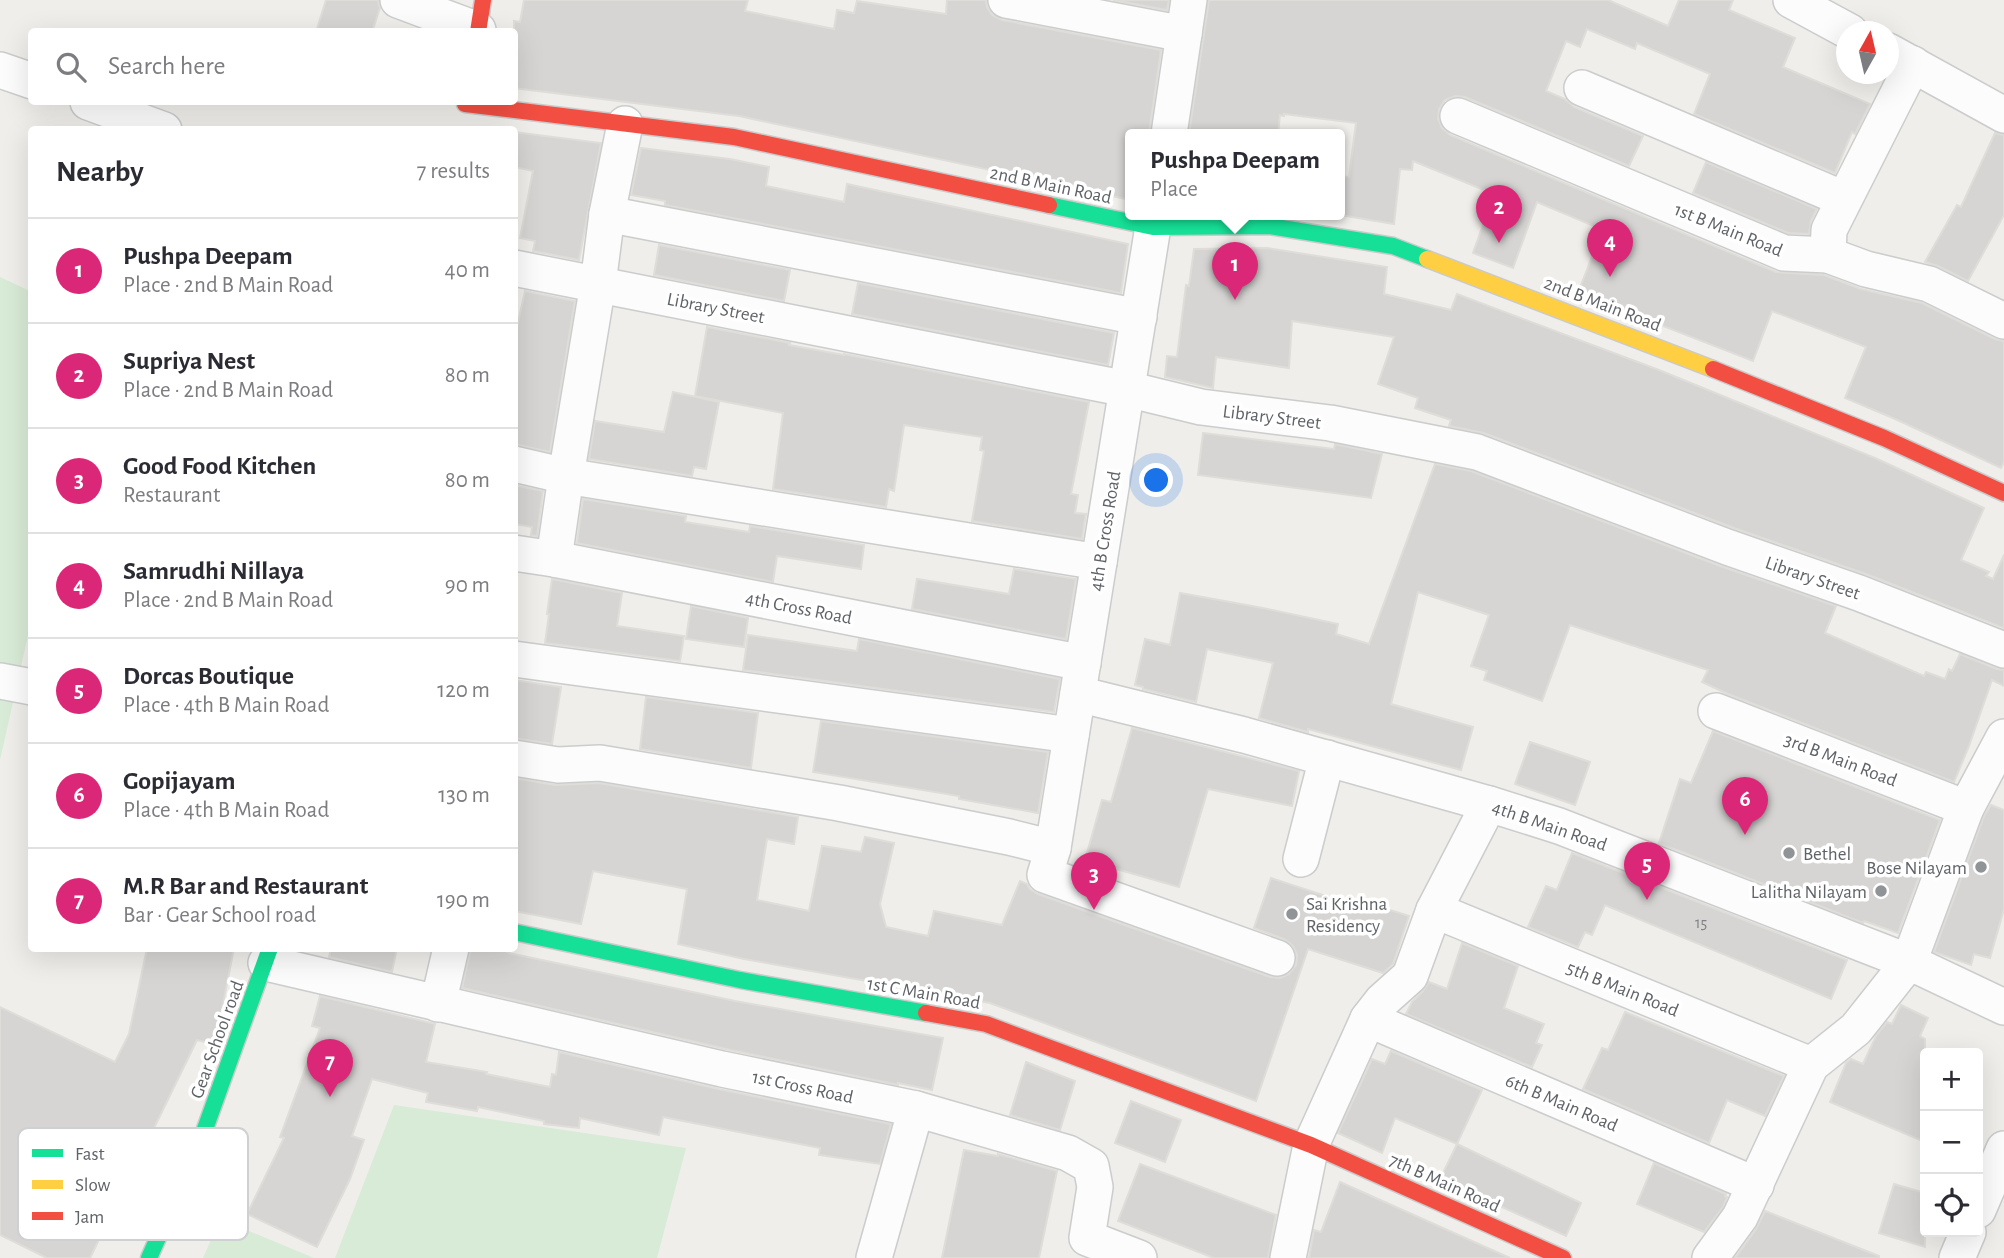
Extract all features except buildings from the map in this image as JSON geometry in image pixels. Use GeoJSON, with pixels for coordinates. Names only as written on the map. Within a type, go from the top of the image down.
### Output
{"type":"FeatureCollection","features":[{"type":"Feature","properties":{"kind":"street"},"geometry":{"type":"LineString","coordinates":[[398,0],[480,20]]}},
{"type":"Feature","properties":{"kind":"street"},"geometry":{"type":"LineString","coordinates":[[1006,0],[1187,17],[1170,129]]}},
{"type":"Feature","properties":{"kind":"street"},"geometry":{"type":"LineString","coordinates":[[1791,0],[1836,24]]}},
{"type":"Feature","properties":{"kind":"street"},"geometry":{"type":"LineString","coordinates":[[1828,255],[1829,230],[1901,57],[2004,115]]}},
{"type":"Feature","properties":{"kind":"street"},"geometry":{"type":"LineString","coordinates":[[0,70],[28,80]]}},
{"type":"Feature","properties":{"kind":"street"},"geometry":{"type":"LineString","coordinates":[[1582,88],[1844,199]]}},
{"type":"Feature","properties":{"kind":"street"},"geometry":{"type":"LineString","coordinates":[[96,105],[153,126]]}},
{"type":"Feature","properties":{"kind":"street","name":"2nd B Main Road"},"geometry":{"type":"LineString","coordinates":[[465,107],[734,136],[1125,215]]}},
{"type":"Feature","properties":{"kind":"street","name":"1st B Main Road"},"geometry":{"type":"LineString","coordinates":[[1458,116],[1784,253],[1828,255],[1866,270],[1929,284],[2004,321]]}},
{"type":"Feature","properties":{"kind":"street"},"geometry":{"type":"LineString","coordinates":[[554,559],[607,214],[625,124]]}},
{"type":"Feature","properties":{"kind":"street"},"geometry":{"type":"LineString","coordinates":[[607,214],[1139,317]]}},
{"type":"Feature","properties":{"kind":"street","name":"2nd B Main Road"},"geometry":{"type":"LineString","coordinates":[[1154,221],[1269,226],[1393,246],[1667,350],[1884,438],[2004,493]]}},
{"type":"Feature","properties":{"kind":"street","name":"4th B Cross Road"},"geometry":{"type":"LineString","coordinates":[[1154,221],[1053,848],[1045,875],[1277,958]]}},
{"type":"Feature","properties":{"kind":"street","name":"Library Street"},"geometry":{"type":"LineString","coordinates":[[518,269],[1127,389],[1201,407],[1329,423],[1477,452],[1727,547],[1859,593],[2004,650]]}},
{"type":"Feature","properties":{"kind":"street"},"geometry":{"type":"LineString","coordinates":[[518,465],[1099,562]]}},
{"type":"Feature","properties":{"kind":"street","name":"4th Cross Road"},"geometry":{"type":"LineString","coordinates":[[518,553],[1081,678]]}},
{"type":"Feature","properties":{"kind":"street"},"geometry":{"type":"LineString","coordinates":[[518,660],[1071,735]]}},
{"type":"Feature","properties":{"kind":"street","name":"4th B Main Road"},"geometry":{"type":"LineString","coordinates":[[1081,678],[1327,758],[1559,826],[1909,962],[2004,1007]]}},
{"type":"Feature","properties":{"kind":"street"},"geometry":{"type":"LineString","coordinates":[[0,681],[28,686]]}},
{"type":"Feature","properties":{"kind":"street","name":"3rd B Main Road"},"geometry":{"type":"LineString","coordinates":[[1716,711],[1966,808]]}},
{"type":"Feature","properties":{"kind":"street"},"geometry":{"type":"LineString","coordinates":[[1710,1258],[1740,1217],[1811,1065],[1856,1029],[1909,962],[1966,808],[2004,737]]}},
{"type":"Feature","properties":{"kind":"street"},"geometry":{"type":"LineString","coordinates":[[1301,859],[1327,758]]}},
{"type":"Feature","properties":{"kind":"street"},"geometry":{"type":"LineString","coordinates":[[518,759],[558,765],[600,764],[826,801],[1053,848]]}},
{"type":"Feature","properties":{"kind":"street"},"geometry":{"type":"LineString","coordinates":[[1288,1258],[1311,1145],[1368,1018],[1382,1001],[1410,976],[1434,910],[1489,804]]}},
{"type":"Feature","properties":{"kind":"street","name":"5th B Main Road"},"geometry":{"type":"LineString","coordinates":[[1434,910],[1811,1065]]}},
{"type":"Feature","properties":{"kind":"street","name":"1st C Main Road"},"geometry":{"type":"LineString","coordinates":[[518,933],[740,980],[986,1024],[1311,1145]]}},
{"type":"Feature","properties":{"kind":"street"},"geometry":{"type":"LineString","coordinates":[[438,1004],[450,952]]}},
{"type":"Feature","properties":{"kind":"street","name":"1st Cross Road"},"geometry":{"type":"LineString","coordinates":[[268,956],[438,1004],[722,1069],[916,1109],[1069,1153],[1091,1166],[1095,1187],[1083,1248],[1139,1258]]}},
{"type":"Feature","properties":{"kind":"street","name":"Gear School road"},"geometry":{"type":"LineString","coordinates":[[205,1128],[268,956]]}},
{"type":"Feature","properties":{"kind":"street","name":"6th B Main Road"},"geometry":{"type":"LineString","coordinates":[[1368,1018],[1756,1185]]}},
{"type":"Feature","properties":{"kind":"street"},"geometry":{"type":"LineString","coordinates":[[874,1258],[916,1109]]}},
{"type":"Feature","properties":{"kind":"street","name":"7th B Main Road"},"geometry":{"type":"LineString","coordinates":[[1311,1145],[1563,1258]]}},
{"type":"Feature","properties":{"kind":"street"},"geometry":{"type":"LineString","coordinates":[[1983,1198],[2004,1149]]}},
{"type":"Feature","properties":{"kind":"street"},"geometry":{"type":"LineString","coordinates":[[1957,1258],[1966,1237]]}},
{"type":"Feature","properties":{"kind":"street","name":"Gear School road"},"geometry":{"type":"LineString","coordinates":[[149,1258],[157,1240]]}},
{"type":"Feature","properties":{"kind":"green space"},"geometry":{"type":"Polygon","coordinates":[[[0,277],[28,290],[28,635],[0,760],[0,277]]]}},
{"type":"Feature","properties":{"kind":"green space"},"geometry":{"type":"Polygon","coordinates":[[[394,1105],[686,1148],[657,1258],[335,1258],[394,1105]]]}},
{"type":"Feature","properties":{"kind":"green space"},"geometry":{"type":"Polygon","coordinates":[[[248,1231],[314,1258],[203,1258],[211,1240],[248,1240],[248,1231]]]}},
{"type":"Feature","properties":{"kind":"traffic: fast"},"geometry":{"type":"LineString","coordinates":[[1049,205],[1153,227],[1269,226],[1393,246],[1427,259]]}},
{"type":"Feature","properties":{"kind":"traffic: fast"},"geometry":{"type":"LineString","coordinates":[[518,933],[740,980],[926,1013]]}},
{"type":"Feature","properties":{"kind":"traffic: fast"},"geometry":{"type":"LineString","coordinates":[[205,1128],[269,952]]}},
{"type":"Feature","properties":{"kind":"traffic: fast"},"geometry":{"type":"LineString","coordinates":[[149,1258],[157,1240]]}},
{"type":"Feature","properties":{"kind":"traffic: slow"},"geometry":{"type":"LineString","coordinates":[[1427,259],[1713,369]]}},
{"type":"Feature","properties":{"kind":"traffic: jam"},"geometry":{"type":"LineString","coordinates":[[479,28],[483,0]]}},
{"type":"Feature","properties":{"kind":"traffic: jam"},"geometry":{"type":"LineString","coordinates":[[473,105],[734,137],[1049,205]]}},
{"type":"Feature","properties":{"kind":"traffic: jam"},"geometry":{"type":"LineString","coordinates":[[1713,369],[1884,438],[2004,493]]}},
{"type":"Feature","properties":{"kind":"traffic: jam"},"geometry":{"type":"LineString","coordinates":[[926,1013],[986,1024],[1311,1145],[1563,1258]]}},
{"type":"Feature","properties":{"kind":"place","name":"Supriya Nest"},"geometry":{"type":"Point","coordinates":[1499,243]}},
{"type":"Feature","properties":{"kind":"place","name":"Samrudhi Nillaya"},"geometry":{"type":"Point","coordinates":[1610,277]}},
{"type":"Feature","properties":{"kind":"place","name":"Pushpa Deepam"},"geometry":{"type":"Point","coordinates":[1235,300]}},
{"type":"Feature","properties":{"kind":"place","name":"Gopijayam"},"geometry":{"type":"Point","coordinates":[1745,835]}},
{"type":"Feature","properties":{"kind":"place","name":"Bethel"},"geometry":{"type":"Point","coordinates":[1789,853]}},
{"type":"Feature","properties":{"kind":"place","name":"Bose Nilayam"},"geometry":{"type":"Point","coordinates":[1981,867]}},
{"type":"Feature","properties":{"kind":"place","name":"Lalitha Nilayam"},"geometry":{"type":"Point","coordinates":[1881,891]}},
{"type":"Feature","properties":{"kind":"place","name":"Dorcas Boutique"},"geometry":{"type":"Point","coordinates":[1647,900]}},
{"type":"Feature","properties":{"kind":"place","name":"Good Food Kitchen"},"geometry":{"type":"Point","coordinates":[1094,910]}},
{"type":"Feature","properties":{"kind":"place","name":"Sai Krishna Residency"},"geometry":{"type":"Point","coordinates":[1292,914]}},
{"type":"Feature","properties":{"kind":"place","name":"M.R Bar and Restaurant"},"geometry":{"type":"Point","coordinates":[330,1097]}}]}
